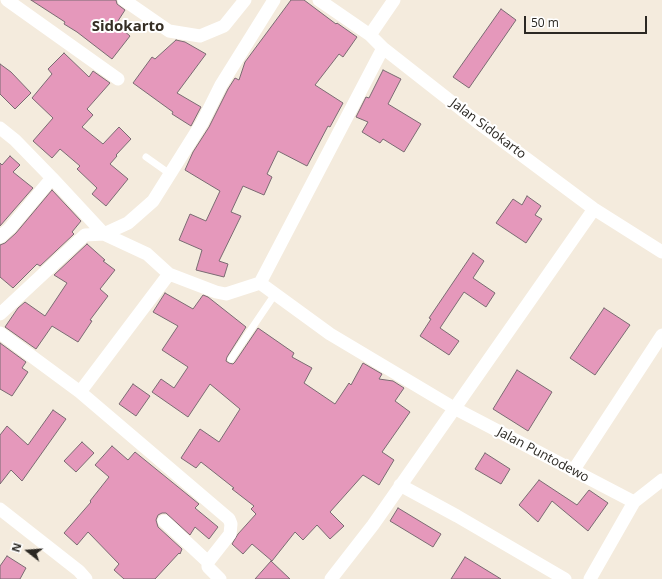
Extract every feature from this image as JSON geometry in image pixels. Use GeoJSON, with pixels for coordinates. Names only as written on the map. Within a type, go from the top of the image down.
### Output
{"type":"FeatureCollection","features":[{"type":"Feature","properties":{"kind":"street"},"geometry":{"type":"LineString","coordinates":[[7,0],[118,79]]}},
{"type":"Feature","properties":{"kind":"street"},"geometry":{"type":"LineString","coordinates":[[124,0],[169,31],[200,36],[224,26],[245,0]]}},
{"type":"Feature","properties":{"kind":"street"},"geometry":{"type":"LineString","coordinates":[[0,314],[85,236],[104,234],[128,223],[153,201],[202,123],[221,85],[244,46],[274,0]]}},
{"type":"Feature","properties":{"kind":"street","name":"Jalan Sidokarto"},"geometry":{"type":"LineString","coordinates":[[319,0],[370,35],[383,48],[476,121],[594,209],[662,251]]}},
{"type":"Feature","properties":{"kind":"street"},"geometry":{"type":"LineString","coordinates":[[370,35],[394,0]]}},
{"type":"Feature","properties":{"kind":"street"},"geometry":{"type":"LineString","coordinates":[[0,128],[15,140],[104,234],[147,254],[169,274],[216,292],[226,294],[260,283],[383,48]]}},
{"type":"Feature","properties":{"kind":"street"},"geometry":{"type":"LineString","coordinates":[[0,237],[10,228],[52,178]]}},
{"type":"Feature","properties":{"kind":"street"},"geometry":{"type":"LineString","coordinates":[[331,579],[372,525],[594,209]]}},
{"type":"Feature","properties":{"kind":"street"},"geometry":{"type":"LineString","coordinates":[[80,392],[169,274]]}},
{"type":"Feature","properties":{"kind":"street","name":"Jalan Puntodewo"},"geometry":{"type":"LineString","coordinates":[[260,283],[330,334],[454,408],[634,502]]}},
{"type":"Feature","properties":{"kind":"street"},"geometry":{"type":"LineString","coordinates":[[0,333],[80,392],[229,519],[231,524],[230,534],[208,562]]}},
{"type":"Feature","properties":{"kind":"street"},"geometry":{"type":"LineString","coordinates":[[573,471],[662,335]]}},
{"type":"Feature","properties":{"kind":"street"},"geometry":{"type":"LineString","coordinates":[[590,579],[634,502],[662,480]]}},
{"type":"Feature","properties":{"kind":"street"},"geometry":{"type":"LineString","coordinates":[[400,485],[457,516],[565,579]]}},
{"type":"Feature","properties":{"kind":"street"},"geometry":{"type":"LineString","coordinates":[[2,514],[79,571],[86,579]]}},
{"type":"Feature","properties":{"kind":"street"},"geometry":{"type":"LineString","coordinates":[[164,521],[208,562],[208,567],[220,579]]}},
{"type":"Feature","properties":{"kind":"lane"},"geometry":{"type":"LineString","coordinates":[[146,157],[170,174]]}},
{"type":"Feature","properties":{"kind":"lane"},"geometry":{"type":"LineString","coordinates":[[231,359],[275,294]]}},
{"type":"Feature","properties":{"kind":"building"},"geometry":{"type":"Polygon","coordinates":[[[31,0],[116,0],[117,4],[125,10],[116,24],[130,36],[112,59],[64,24],[65,22],[31,0]]]}},
{"type":"Feature","properties":{"kind":"building"},"geometry":{"type":"Polygon","coordinates":[[[291,0],[304,0],[336,24],[337,23],[357,37],[343,57],[339,54],[315,85],[343,103],[330,127],[328,126],[307,166],[278,151],[267,174],[272,177],[264,195],[243,186],[231,212],[241,216],[219,261],[228,264],[224,277],[196,270],[202,250],[179,240],[190,214],[206,221],[220,191],[185,170],[193,152],[209,127],[228,89],[235,78],[239,80],[245,62],[291,0]]]}},
{"type":"Feature","properties":{"kind":"building"},"geometry":{"type":"Polygon","coordinates":[[[501,9],[516,20],[469,88],[453,77],[501,9]]]}},
{"type":"Feature","properties":{"kind":"building"},"geometry":{"type":"Polygon","coordinates":[[[176,40],[185,42],[206,54],[177,93],[201,107],[191,126],[172,114],[173,112],[133,83],[152,57],[155,59],[176,40]]]}},
{"type":"Feature","properties":{"kind":"building"},"geometry":{"type":"Polygon","coordinates":[[[64,53],[89,77],[93,71],[110,83],[87,109],[93,115],[82,127],[103,144],[119,127],[131,139],[110,164],[128,179],[106,206],[92,194],[97,188],[77,169],[80,166],[60,149],[52,158],[33,141],[53,118],[32,98],[52,74],[48,69],[64,53]]]}},
{"type":"Feature","properties":{"kind":"building"},"geometry":{"type":"Polygon","coordinates":[[[0,64],[11,72],[31,93],[15,109],[0,94],[0,64]]]}},
{"type":"Feature","properties":{"kind":"building"},"geometry":{"type":"Polygon","coordinates":[[[383,70],[401,79],[388,104],[421,124],[404,152],[383,139],[380,143],[362,132],[368,122],[356,117],[366,97],[369,98],[383,70]]]}},
{"type":"Feature","properties":{"kind":"building"},"geometry":{"type":"Polygon","coordinates":[[[10,156],[20,165],[13,172],[33,188],[0,226],[0,163],[2,165],[10,156]]]}},
{"type":"Feature","properties":{"kind":"building"},"geometry":{"type":"Polygon","coordinates":[[[52,190],[81,221],[72,232],[74,234],[40,266],[37,264],[13,288],[0,277],[0,245],[5,243],[16,233],[52,190]]]}},
{"type":"Feature","properties":{"kind":"building"},"geometry":{"type":"Polygon","coordinates":[[[527,196],[541,206],[535,215],[542,219],[526,243],[496,223],[513,199],[522,205],[527,196]]]}},
{"type":"Feature","properties":{"kind":"building"},"geometry":{"type":"Polygon","coordinates":[[[87,244],[105,260],[103,261],[115,270],[100,289],[108,296],[90,320],[92,321],[78,342],[52,326],[36,349],[5,327],[18,308],[25,302],[45,316],[67,283],[54,275],[87,244]]]}},
{"type":"Feature","properties":{"kind":"building"},"geometry":{"type":"Polygon","coordinates":[[[473,253],[484,261],[473,278],[495,293],[486,307],[464,292],[440,328],[459,341],[449,355],[420,336],[431,319],[429,318],[473,253]]]}},
{"type":"Feature","properties":{"kind":"building"},"geometry":{"type":"Polygon","coordinates":[[[165,293],[193,309],[203,295],[208,297],[246,327],[227,357],[226,361],[229,363],[233,364],[235,362],[258,328],[294,353],[292,357],[312,368],[304,383],[335,404],[349,383],[351,385],[363,363],[382,374],[379,379],[393,381],[404,388],[395,401],[410,412],[382,452],[394,460],[379,485],[363,475],[330,512],[344,526],[330,539],[317,525],[303,540],[295,532],[272,561],[252,544],[243,554],[232,544],[238,534],[256,514],[251,509],[254,506],[201,462],[196,468],[181,458],[200,429],[219,442],[240,409],[210,384],[188,417],[152,392],[161,379],[174,388],[188,367],[162,350],[178,326],[153,312],[165,293]]]}},
{"type":"Feature","properties":{"kind":"building"},"geometry":{"type":"Polygon","coordinates":[[[604,308],[630,325],[595,375],[570,358],[604,308]]]}},
{"type":"Feature","properties":{"kind":"building"},"geometry":{"type":"Polygon","coordinates":[[[0,343],[26,362],[22,368],[28,372],[12,396],[0,389],[0,343]]]}},
{"type":"Feature","properties":{"kind":"building"},"geometry":{"type":"Polygon","coordinates":[[[517,370],[552,392],[528,431],[493,409],[517,370]]]}},
{"type":"Feature","properties":{"kind":"building"},"geometry":{"type":"Polygon","coordinates":[[[133,384],[150,396],[136,416],[119,404],[133,384]]]}},
{"type":"Feature","properties":{"kind":"building"},"geometry":{"type":"Polygon","coordinates":[[[53,410],[66,419],[22,481],[11,470],[0,484],[0,435],[7,426],[28,445],[53,410]]]}},
{"type":"Feature","properties":{"kind":"building"},"geometry":{"type":"Polygon","coordinates":[[[82,442],[94,453],[76,472],[64,461],[82,442]]]}},
{"type":"Feature","properties":{"kind":"building"},"geometry":{"type":"Polygon","coordinates":[[[112,446],[128,460],[135,452],[199,504],[195,508],[218,527],[209,539],[195,527],[190,535],[166,513],[158,515],[156,520],[158,527],[182,549],[180,554],[179,553],[155,579],[124,579],[114,570],[119,564],[88,532],[77,545],[64,533],[91,502],[90,501],[109,477],[95,465],[112,446]]]}},
{"type":"Feature","properties":{"kind":"building"},"geometry":{"type":"Polygon","coordinates":[[[485,453],[510,469],[501,484],[475,469],[485,453]]]}},
{"type":"Feature","properties":{"kind":"building"},"geometry":{"type":"Polygon","coordinates":[[[539,480],[577,505],[589,490],[608,503],[588,531],[552,501],[538,522],[519,505],[539,480]]]}},
{"type":"Feature","properties":{"kind":"building"},"geometry":{"type":"Polygon","coordinates":[[[398,508],[441,534],[433,547],[390,521],[398,508]]]}},
{"type":"Feature","properties":{"kind":"building"},"geometry":{"type":"Polygon","coordinates":[[[7,556],[26,568],[20,579],[0,579],[0,566],[7,556]]]}},
{"type":"Feature","properties":{"kind":"building"},"geometry":{"type":"Polygon","coordinates":[[[465,557],[501,579],[451,579],[465,557]]]}},
{"type":"Feature","properties":{"kind":"building"},"geometry":{"type":"Polygon","coordinates":[[[271,561],[290,579],[255,579],[271,561]]]}},
{"type":"Feature","properties":{"kind":"district","name":"Sidokarto"},"geometry":{"type":"Point","coordinates":[128,27]}}]}
